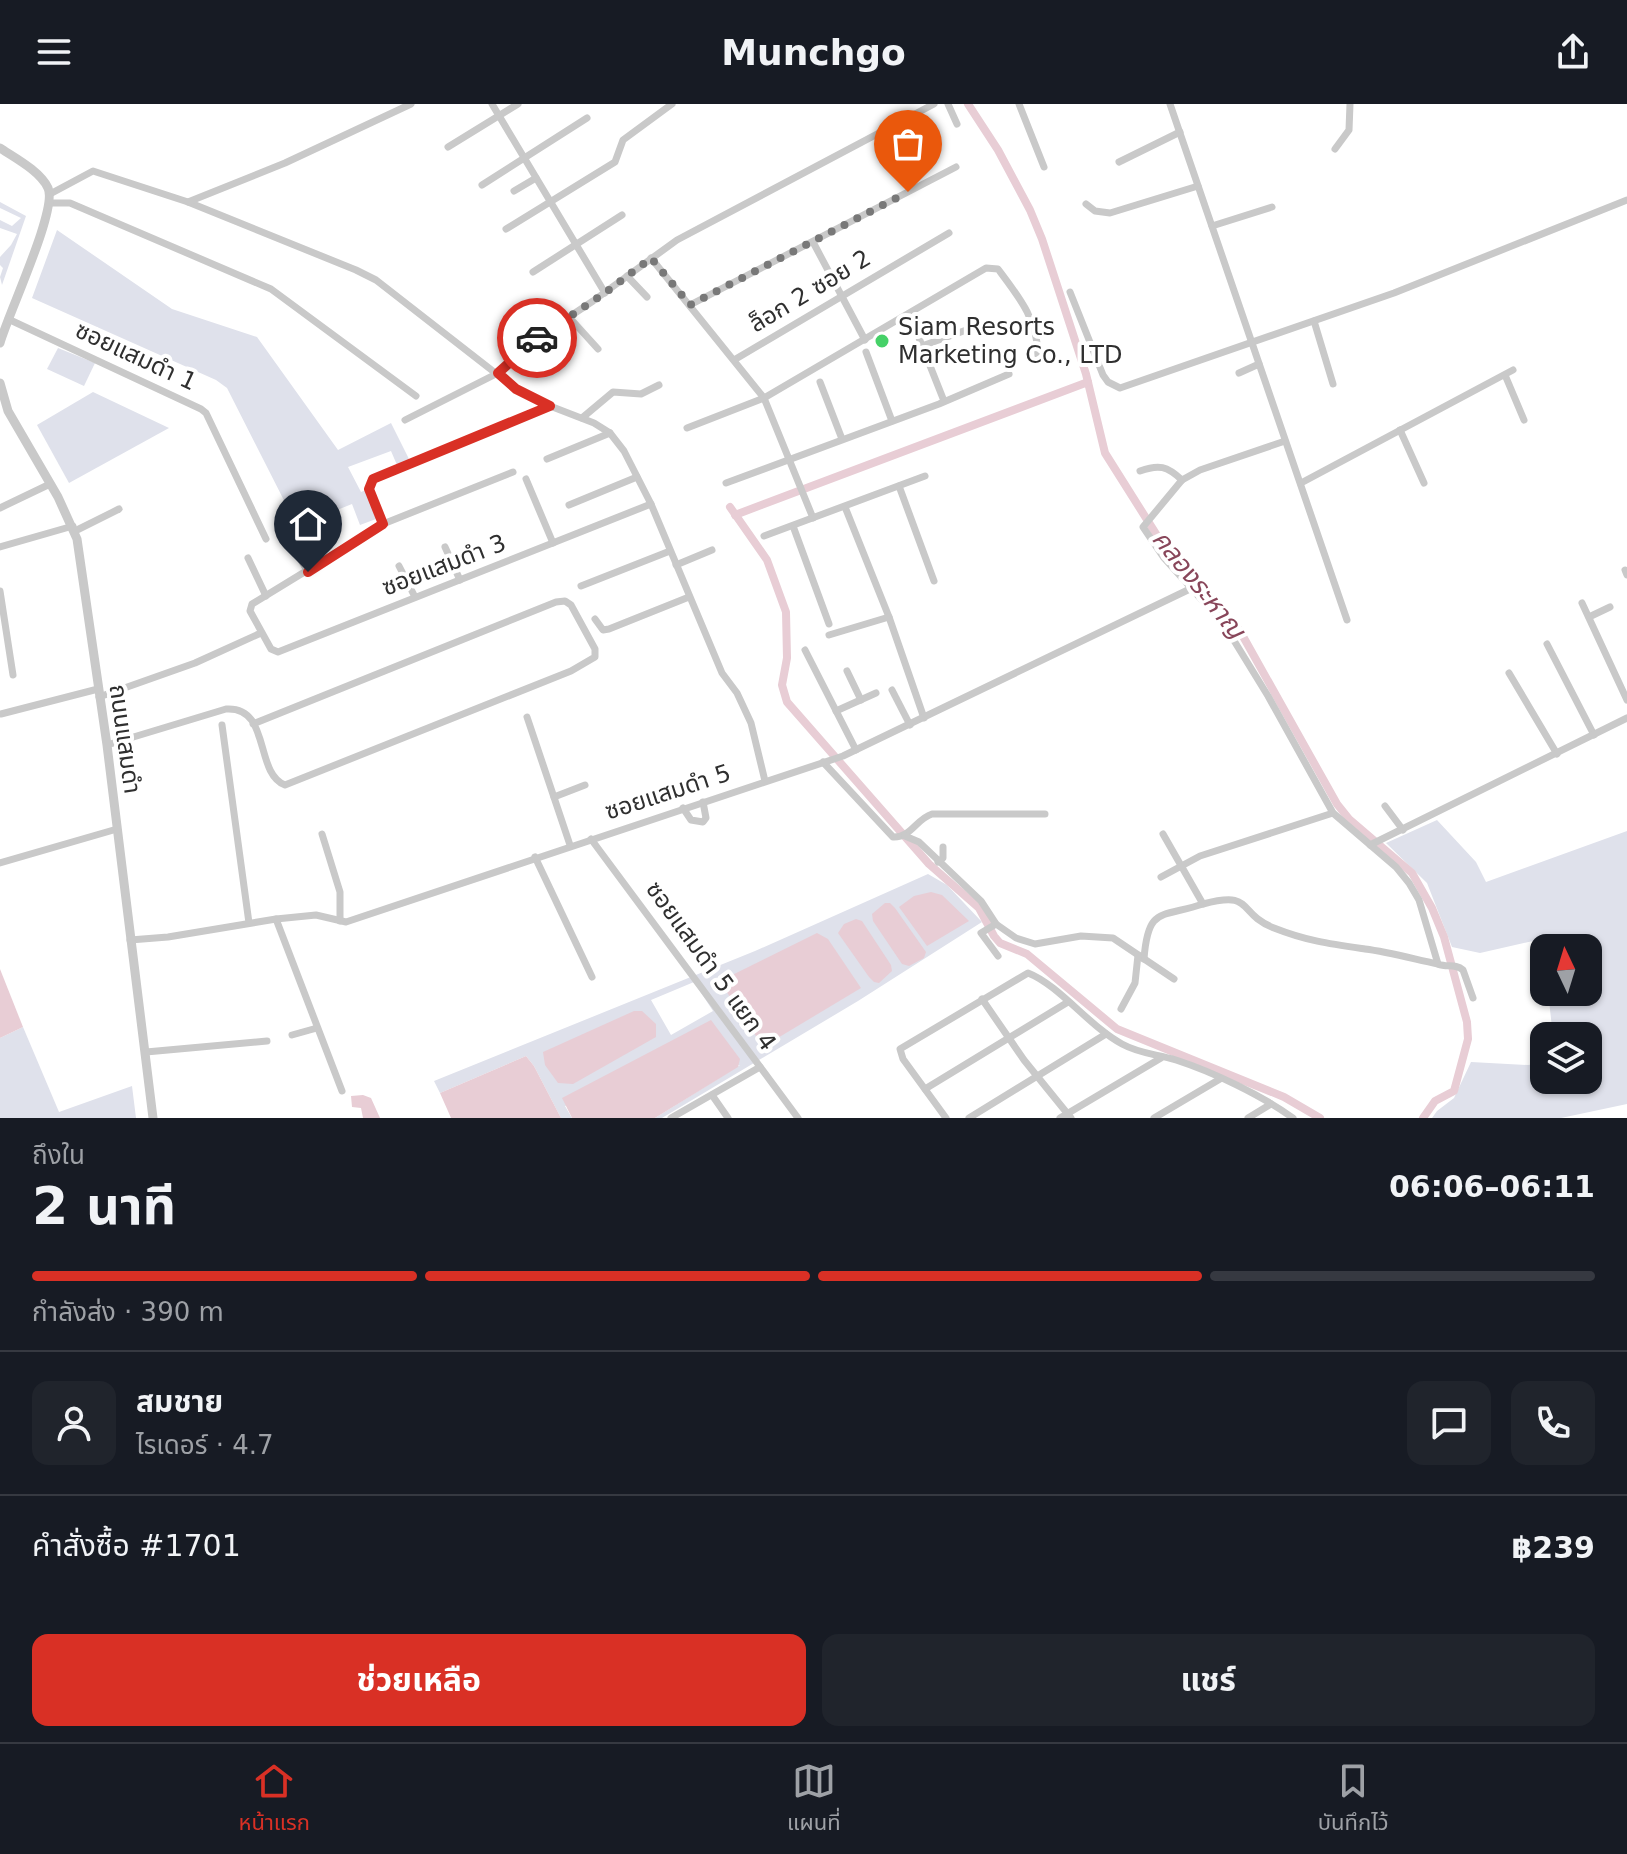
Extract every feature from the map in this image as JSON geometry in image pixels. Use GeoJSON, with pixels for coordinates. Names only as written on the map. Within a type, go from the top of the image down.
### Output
{"type":"FeatureCollection","features":[{"type":"Feature","properties":{"kind":"street"},"geometry":{"type":"LineString","coordinates":[[188,202],[285,163],[411,104]]}},
{"type":"Feature","properties":{"kind":"street"},"geometry":{"type":"LineString","coordinates":[[492,104],[605,293]]}},
{"type":"Feature","properties":{"kind":"street"},"geometry":{"type":"LineString","coordinates":[[448,147],[518,104]]}},
{"type":"Feature","properties":{"kind":"street"},"geometry":{"type":"LineString","coordinates":[[506,229],[615,162],[623,140],[672,104]]}},
{"type":"Feature","properties":{"kind":"street"},"geometry":{"type":"LineString","coordinates":[[405,420],[498,373],[533,341],[677,240],[934,104]]}},
{"type":"Feature","properties":{"kind":"street"},"geometry":{"type":"LineString","coordinates":[[948,104],[957,124]]}},
{"type":"Feature","properties":{"kind":"street"},"geometry":{"type":"LineString","coordinates":[[1019,104],[1044,167]]}},
{"type":"Feature","properties":{"kind":"street"},"geometry":{"type":"LineString","coordinates":[[1170,104],[1347,620]]}},
{"type":"Feature","properties":{"kind":"street"},"geometry":{"type":"LineString","coordinates":[[1335,149],[1349,130],[1350,104]]}},
{"type":"Feature","properties":{"kind":"street"},"geometry":{"type":"LineString","coordinates":[[482,185],[587,118]]}},
{"type":"Feature","properties":{"kind":"street"},"geometry":{"type":"LineString","coordinates":[[1119,162],[1180,132]]}},
{"type":"Feature","properties":{"kind":"street"},"geometry":{"type":"LineString","coordinates":[[878,134],[892,158]]}},
{"type":"Feature","properties":{"kind":"street"},"geometry":{"type":"LineString","coordinates":[[0,148],[42,180],[50,198],[43,226],[6,312],[0,343]]}},
{"type":"Feature","properties":{"kind":"street"},"geometry":{"type":"LineString","coordinates":[[690,305],[956,167]]}},
{"type":"Feature","properties":{"kind":"street"},"geometry":{"type":"LineString","coordinates":[[50,198],[93,171],[188,202],[319,254],[376,280],[516,389],[610,433],[624,451],[651,504],[722,673],[737,693],[751,723],[765,781]]}},
{"type":"Feature","properties":{"kind":"street"},"geometry":{"type":"LineString","coordinates":[[514,191],[536,178]]}},
{"type":"Feature","properties":{"kind":"street"},"geometry":{"type":"LineString","coordinates":[[1086,204],[1095,211],[1110,213],[1198,186]]}},
{"type":"Feature","properties":{"kind":"street"},"geometry":{"type":"LineString","coordinates":[[50,198],[70,203],[271,289],[416,396]]}},
{"type":"Feature","properties":{"kind":"street"},"geometry":{"type":"LineString","coordinates":[[1070,292],[1103,375],[1114,386],[1129,386],[1394,293],[1627,200]]}},
{"type":"Feature","properties":{"kind":"street"},"geometry":{"type":"LineString","coordinates":[[1212,226],[1272,207]]}},
{"type":"Feature","properties":{"kind":"street"},"geometry":{"type":"LineString","coordinates":[[533,272],[622,215]]}},
{"type":"Feature","properties":{"kind":"street","name":"ล็อก 2 ซอย 2"},"geometry":{"type":"LineString","coordinates":[[734,360],[949,233]]}},
{"type":"Feature","properties":{"kind":"street"},"geometry":{"type":"LineString","coordinates":[[813,242],[865,340]]}},
{"type":"Feature","properties":{"kind":"street"},"geometry":{"type":"LineString","coordinates":[[651,258],[764,398],[813,518]]}},
{"type":"Feature","properties":{"kind":"street"},"geometry":{"type":"LineString","coordinates":[[687,428],[764,398],[973,274],[993,267],[998,269],[1029,313],[1038,338],[1038,356]]}},
{"type":"Feature","properties":{"kind":"street"},"geometry":{"type":"LineString","coordinates":[[627,276],[647,297]]}},
{"type":"Feature","properties":{"kind":"street","name":"ซอยแสมดำ 1"},"geometry":{"type":"LineString","coordinates":[[6,312],[206,413],[266,539]]}},
{"type":"Feature","properties":{"kind":"street"},"geometry":{"type":"LineString","coordinates":[[569,317],[598,349]]}},
{"type":"Feature","properties":{"kind":"street"},"geometry":{"type":"LineString","coordinates":[[1314,321],[1333,384]]}},
{"type":"Feature","properties":{"kind":"street"},"geometry":{"type":"LineString","coordinates":[[922,346],[983,324]]}},
{"type":"Feature","properties":{"kind":"street"},"geometry":{"type":"LineString","coordinates":[[917,333],[944,401]]}},
{"type":"Feature","properties":{"kind":"street"},"geometry":{"type":"LineString","coordinates":[[866,352],[892,421]]}},
{"type":"Feature","properties":{"kind":"street"},"geometry":{"type":"LineString","coordinates":[[1239,373],[1259,364]]}},
{"type":"Feature","properties":{"kind":"street"},"geometry":{"type":"LineString","coordinates":[[1301,483],[1509,372],[1524,420]]}},
{"type":"Feature","properties":{"kind":"street"},"geometry":{"type":"LineString","coordinates":[[726,483],[1009,374]]}},
{"type":"Feature","properties":{"kind":"street"},"geometry":{"type":"LineString","coordinates":[[820,382],[842,439]]}},
{"type":"Feature","properties":{"kind":"street","name":"ถนนแสมดำ"},"geometry":{"type":"LineString","coordinates":[[0,383],[8,411],[74,529],[107,745],[153,1118]]}},
{"type":"Feature","properties":{"kind":"street"},"geometry":{"type":"LineString","coordinates":[[582,418],[613,392],[641,394],[659,385]]}},
{"type":"Feature","properties":{"kind":"street"},"geometry":{"type":"LineString","coordinates":[[383,524],[369,489],[373,479],[550,406]]}},
{"type":"Feature","properties":{"kind":"street"},"geometry":{"type":"LineString","coordinates":[[1400,430],[1424,483]]}},
{"type":"Feature","properties":{"kind":"street"},"geometry":{"type":"LineString","coordinates":[[547,459],[610,433]]}},
{"type":"Feature","properties":{"kind":"street"},"geometry":{"type":"LineString","coordinates":[[1285,441],[1200,470],[1182,480],[1143,527],[1153,544],[1233,639],[1333,813],[1375,843],[1419,900],[1442,965]]}},
{"type":"Feature","properties":{"kind":"street"},"geometry":{"type":"LineString","coordinates":[[1140,471],[1161,466],[1170,469],[1182,480]]}},
{"type":"Feature","properties":{"kind":"street"},"geometry":{"type":"LineString","coordinates":[[1,714],[99,693],[195,663],[261,633],[250,608],[266,596],[383,524],[513,472]]}},
{"type":"Feature","properties":{"kind":"street"},"geometry":{"type":"LineString","coordinates":[[764,536],[925,476]]}},
{"type":"Feature","properties":{"kind":"street"},"geometry":{"type":"LineString","coordinates":[[569,505],[637,477]]}},
{"type":"Feature","properties":{"kind":"street"},"geometry":{"type":"LineString","coordinates":[[526,479],[553,543]]}},
{"type":"Feature","properties":{"kind":"street"},"geometry":{"type":"LineString","coordinates":[[0,508],[50,484]]}},
{"type":"Feature","properties":{"kind":"street"},"geometry":{"type":"LineString","coordinates":[[899,486],[934,581]]}},
{"type":"Feature","properties":{"kind":"street","name":"ซอยแสมดำ 3"},"geometry":{"type":"LineString","coordinates":[[261,633],[271,649],[278,652],[651,504]]}},
{"type":"Feature","properties":{"kind":"street"},"geometry":{"type":"LineString","coordinates":[[845,507],[889,617],[924,718]]}},
{"type":"Feature","properties":{"kind":"street"},"geometry":{"type":"LineString","coordinates":[[0,547],[74,529],[119,509]]}},
{"type":"Feature","properties":{"kind":"street"},"geometry":{"type":"LineString","coordinates":[[793,526],[829,624]]}},
{"type":"Feature","properties":{"kind":"street"},"geometry":{"type":"LineString","coordinates":[[288,538],[308,572]]}},
{"type":"Feature","properties":{"kind":"street"},"geometry":{"type":"LineString","coordinates":[[445,547],[460,580]]}},
{"type":"Feature","properties":{"kind":"street"},"geometry":{"type":"LineString","coordinates":[[676,565],[712,550]]}},
{"type":"Feature","properties":{"kind":"street"},"geometry":{"type":"LineString","coordinates":[[581,586],[670,551]]}},
{"type":"Feature","properties":{"kind":"street"},"geometry":{"type":"LineString","coordinates":[[248,558],[266,596]]}},
{"type":"Feature","properties":{"kind":"street"},"geometry":{"type":"LineString","coordinates":[[399,566],[415,597]]}},
{"type":"Feature","properties":{"kind":"street","name":"ซอยแสมดำ 5"},"geometry":{"type":"LineString","coordinates":[[130,940],[316,915],[346,922],[843,756],[1192,588]]}},
{"type":"Feature","properties":{"kind":"street"},"geometry":{"type":"LineString","coordinates":[[0,591],[13,675]]}},
{"type":"Feature","properties":{"kind":"street"},"geometry":{"type":"LineString","coordinates":[[595,619],[603,630],[609,629],[689,597]]}},
{"type":"Feature","properties":{"kind":"street"},"geometry":{"type":"LineString","coordinates":[[107,745],[238,708],[249,714],[253,724],[275,778],[285,785],[571,671],[590,662],[595,657],[595,649],[571,605],[565,601],[556,602],[253,724]]}},
{"type":"Feature","properties":{"kind":"street"},"geometry":{"type":"LineString","coordinates":[[1582,603],[1627,700]]}},
{"type":"Feature","properties":{"kind":"street"},"geometry":{"type":"LineString","coordinates":[[1589,617],[1610,607]]}},
{"type":"Feature","properties":{"kind":"street"},"geometry":{"type":"LineString","coordinates":[[829,635],[889,617]]}},
{"type":"Feature","properties":{"kind":"street"},"geometry":{"type":"LineString","coordinates":[[1547,644],[1594,735]]}},
{"type":"Feature","properties":{"kind":"street"},"geometry":{"type":"LineString","coordinates":[[805,650],[856,750]]}},
{"type":"Feature","properties":{"kind":"street"},"geometry":{"type":"LineString","coordinates":[[847,671],[861,700]]}},
{"type":"Feature","properties":{"kind":"street"},"geometry":{"type":"LineString","coordinates":[[1509,673],[1557,754]]}},
{"type":"Feature","properties":{"kind":"street"},"geometry":{"type":"LineString","coordinates":[[892,690],[910,725]]}},
{"type":"Feature","properties":{"kind":"street"},"geometry":{"type":"LineString","coordinates":[[836,711],[876,693]]}},
{"type":"Feature","properties":{"kind":"street"},"geometry":{"type":"LineString","coordinates":[[527,717],[570,845]]}},
{"type":"Feature","properties":{"kind":"street"},"geometry":{"type":"LineString","coordinates":[[1375,843],[1627,718]]}},
{"type":"Feature","properties":{"kind":"street"},"geometry":{"type":"LineString","coordinates":[[222,725],[249,923]]}},
{"type":"Feature","properties":{"kind":"street"},"geometry":{"type":"LineString","coordinates":[[824,762],[893,837],[915,839],[981,901],[996,924],[1016,938],[1035,944],[1081,936],[1113,938],[1174,979]]}},
{"type":"Feature","properties":{"kind":"street"},"geometry":{"type":"LineString","coordinates":[[554,797],[585,785]]}},
{"type":"Feature","properties":{"kind":"street"},"geometry":{"type":"LineString","coordinates":[[683,808],[691,820],[703,822],[706,818],[703,802]]}},
{"type":"Feature","properties":{"kind":"street"},"geometry":{"type":"LineString","coordinates":[[1385,806],[1403,830]]}},
{"type":"Feature","properties":{"kind":"street"},"geometry":{"type":"LineString","coordinates":[[1161,877],[1182,865],[1333,813]]}},
{"type":"Feature","properties":{"kind":"street"},"geometry":{"type":"LineString","coordinates":[[905,836],[922,819],[932,814],[1045,814]]}},
{"type":"Feature","properties":{"kind":"street"},"geometry":{"type":"LineString","coordinates":[[0,863],[117,829]]}},
{"type":"Feature","properties":{"kind":"street"},"geometry":{"type":"LineString","coordinates":[[322,834],[340,892],[340,921]]}},
{"type":"Feature","properties":{"kind":"street"},"geometry":{"type":"LineString","coordinates":[[1163,834],[1203,904]]}},
{"type":"Feature","properties":{"kind":"street","name":"ซอยแสมดำ 5 แยก 4"},"geometry":{"type":"LineString","coordinates":[[591,839],[795,1117]]}},
{"type":"Feature","properties":{"kind":"street"},"geometry":{"type":"LineString","coordinates":[[938,862],[943,858],[943,847]]}},
{"type":"Feature","properties":{"kind":"street"},"geometry":{"type":"LineString","coordinates":[[535,857],[592,977]]}},
{"type":"Feature","properties":{"kind":"street"},"geometry":{"type":"LineString","coordinates":[[1121,1009],[1135,983],[1146,933],[1155,919],[1203,904],[1232,899],[1240,901],[1265,924],[1310,940],[1456,966],[1463,970],[1473,998]]}},
{"type":"Feature","properties":{"kind":"street"},"geometry":{"type":"LineString","coordinates":[[276,919],[342,1091]]}},
{"type":"Feature","properties":{"kind":"street"},"geometry":{"type":"LineString","coordinates":[[996,924],[981,933],[998,956]]}},
{"type":"Feature","properties":{"kind":"street"},"geometry":{"type":"LineString","coordinates":[[946,1118],[900,1054],[903,1046],[1023,975],[1034,975],[1106,1034],[1133,1049],[1182,1062],[1271,1104],[1293,1118]]}},
{"type":"Feature","properties":{"kind":"street"},"geometry":{"type":"LineString","coordinates":[[982,999],[1066,1117],[1162,1057]]}},
{"type":"Feature","properties":{"kind":"street"},"geometry":{"type":"LineString","coordinates":[[925,1089],[1068,1002]]}},
{"type":"Feature","properties":{"kind":"street"},"geometry":{"type":"LineString","coordinates":[[292,1035],[317,1028]]}},
{"type":"Feature","properties":{"kind":"street"},"geometry":{"type":"LineString","coordinates":[[969,1118],[1106,1034]]}},
{"type":"Feature","properties":{"kind":"street"},"geometry":{"type":"LineString","coordinates":[[146,1052],[267,1041]]}},
{"type":"Feature","properties":{"kind":"street"},"geometry":{"type":"LineString","coordinates":[[671,1118],[760,1067]]}},
{"type":"Feature","properties":{"kind":"street"},"geometry":{"type":"LineString","coordinates":[[1154,1118],[1220,1079]]}},
{"type":"Feature","properties":{"kind":"street"},"geometry":{"type":"LineString","coordinates":[[712,1095],[728,1118]]}},
{"type":"Feature","properties":{"kind":"street"},"geometry":{"type":"LineString","coordinates":[[1248,1118],[1271,1104]]}},
{"type":"Feature","properties":{"kind":"shaded area"},"geometry":{"type":"Polygon","coordinates":[[[0,202],[26,216],[2,285],[0,257],[17,234],[0,228],[0,220],[12,226],[21,218],[0,208],[0,202]]]}},
{"type":"Feature","properties":{"kind":"shaded area"},"geometry":{"type":"Polygon","coordinates":[[[57,230],[172,309],[257,337],[338,450],[391,423],[410,461],[397,465],[391,451],[348,467],[361,492],[366,490],[376,519],[360,525],[352,504],[297,526],[227,388],[216,380],[32,298],[57,230]]]}},
{"type":"Feature","properties":{"kind":"shaded area"},"geometry":{"type":"Polygon","coordinates":[[[58,348],[95,363],[84,386],[47,369],[58,348]]]}},
{"type":"Feature","properties":{"kind":"shaded area"},"geometry":{"type":"Polygon","coordinates":[[[93,392],[169,428],[69,483],[37,425],[93,392]]]}},
{"type":"Feature","properties":{"kind":"shaded area"},"geometry":{"type":"Polygon","coordinates":[[[1437,820],[1476,862],[1486,882],[1627,831],[1627,1104],[1561,1118],[1432,1118],[1454,1098],[1471,1062],[1530,1065],[1530,1094],[1602,1094],[1602,1022],[1551,1022],[1550,1006],[1602,1006],[1602,934],[1530,934],[1530,942],[1480,953],[1452,947],[1427,883],[1386,843],[1437,820]]]}},
{"type":"Feature","properties":{"kind":"shaded area"},"geometry":{"type":"Polygon","coordinates":[[[928,874],[947,885],[982,922],[858,1001],[662,1118],[655,1118],[740,1065],[565,1106],[572,1118],[561,1118],[526,1056],[440,1093],[434,1081],[755,951],[928,874]],[[694,982],[651,1000],[671,1035],[713,1011],[694,982]]]}},
{"type":"Feature","properties":{"kind":"shaded area"},"geometry":{"type":"Polygon","coordinates":[[[931,892],[942,895],[969,921],[927,946],[899,907],[914,896],[931,892]]]}},
{"type":"Feature","properties":{"kind":"shaded area"},"geometry":{"type":"Polygon","coordinates":[[[885,903],[895,908],[926,952],[924,958],[909,966],[902,964],[873,921],[872,914],[885,903]]]}},
{"type":"Feature","properties":{"kind":"shaded area"},"geometry":{"type":"Polygon","coordinates":[[[856,919],[862,921],[891,965],[892,971],[879,983],[869,977],[838,933],[844,924],[856,919]]]}},
{"type":"Feature","properties":{"kind":"shaded area"},"geometry":{"type":"Polygon","coordinates":[[[817,933],[828,939],[861,988],[766,1045],[760,1042],[722,985],[722,980],[817,933]]]}},
{"type":"Feature","properties":{"kind":"shaded area"},"geometry":{"type":"Polygon","coordinates":[[[0,969],[23,1027],[0,1038],[0,969]]]}},
{"type":"Feature","properties":{"kind":"shaded area"},"geometry":{"type":"Polygon","coordinates":[[[634,1011],[642,1011],[656,1024],[656,1037],[573,1084],[558,1083],[545,1065],[543,1052],[634,1011]]]}},
{"type":"Feature","properties":{"kind":"shaded area"},"geometry":{"type":"Polygon","coordinates":[[[711,1020],[740,1059],[738,1067],[655,1118],[572,1118],[562,1098],[711,1020]]]}},
{"type":"Feature","properties":{"kind":"shaded area"},"geometry":{"type":"Polygon","coordinates":[[[23,1027],[59,1112],[132,1086],[136,1118],[0,1118],[0,1038],[23,1027]]]}},
{"type":"Feature","properties":{"kind":"shaded area"},"geometry":{"type":"Polygon","coordinates":[[[526,1056],[561,1118],[451,1118],[440,1093],[526,1056]]]}},
{"type":"Feature","properties":{"kind":"shaded area"},"geometry":{"type":"Polygon","coordinates":[[[351,1096],[371,1098],[380,1118],[363,1118],[361,1108],[352,1107],[351,1096]]]}},
{"type":"Feature","properties":{"kind":"waterway","name":"คลองระหาญ"},"geometry":{"type":"LineString","coordinates":[[968,104],[998,150],[1042,239],[1086,374],[1105,453],[1163,545],[1240,631],[1337,804],[1349,819],[1412,873],[1432,908],[1444,937],[1467,1022],[1468,1039],[1454,1091],[1435,1101],[1423,1118]]}},
{"type":"Feature","properties":{"kind":"waterway"},"geometry":{"type":"LineString","coordinates":[[735,515],[1088,382]]}},
{"type":"Feature","properties":{"kind":"waterway"},"geometry":{"type":"LineString","coordinates":[[730,507],[767,560],[786,612],[787,658],[782,685],[787,702],[929,864],[979,908],[1000,943],[1027,954],[1117,1029],[1284,1097],[1320,1118]]}},
{"type":"Feature","properties":{"kind":"way so far"},"geometry":{"type":"LineString","coordinates":[[537,338],[651,258],[690,305],[908,192]]}},
{"type":"Feature","properties":{"kind":"place","name":"Siam Resorts Marketing Co., LTD"},"geometry":{"type":"Point","coordinates":[882,341]}},
{"type":"Feature","properties":{"kind":"route"},"geometry":{"type":"LineString","coordinates":[[308,572],[383,524],[369,489],[373,479],[550,406],[516,389],[498,373],[537,338]]}}]}
